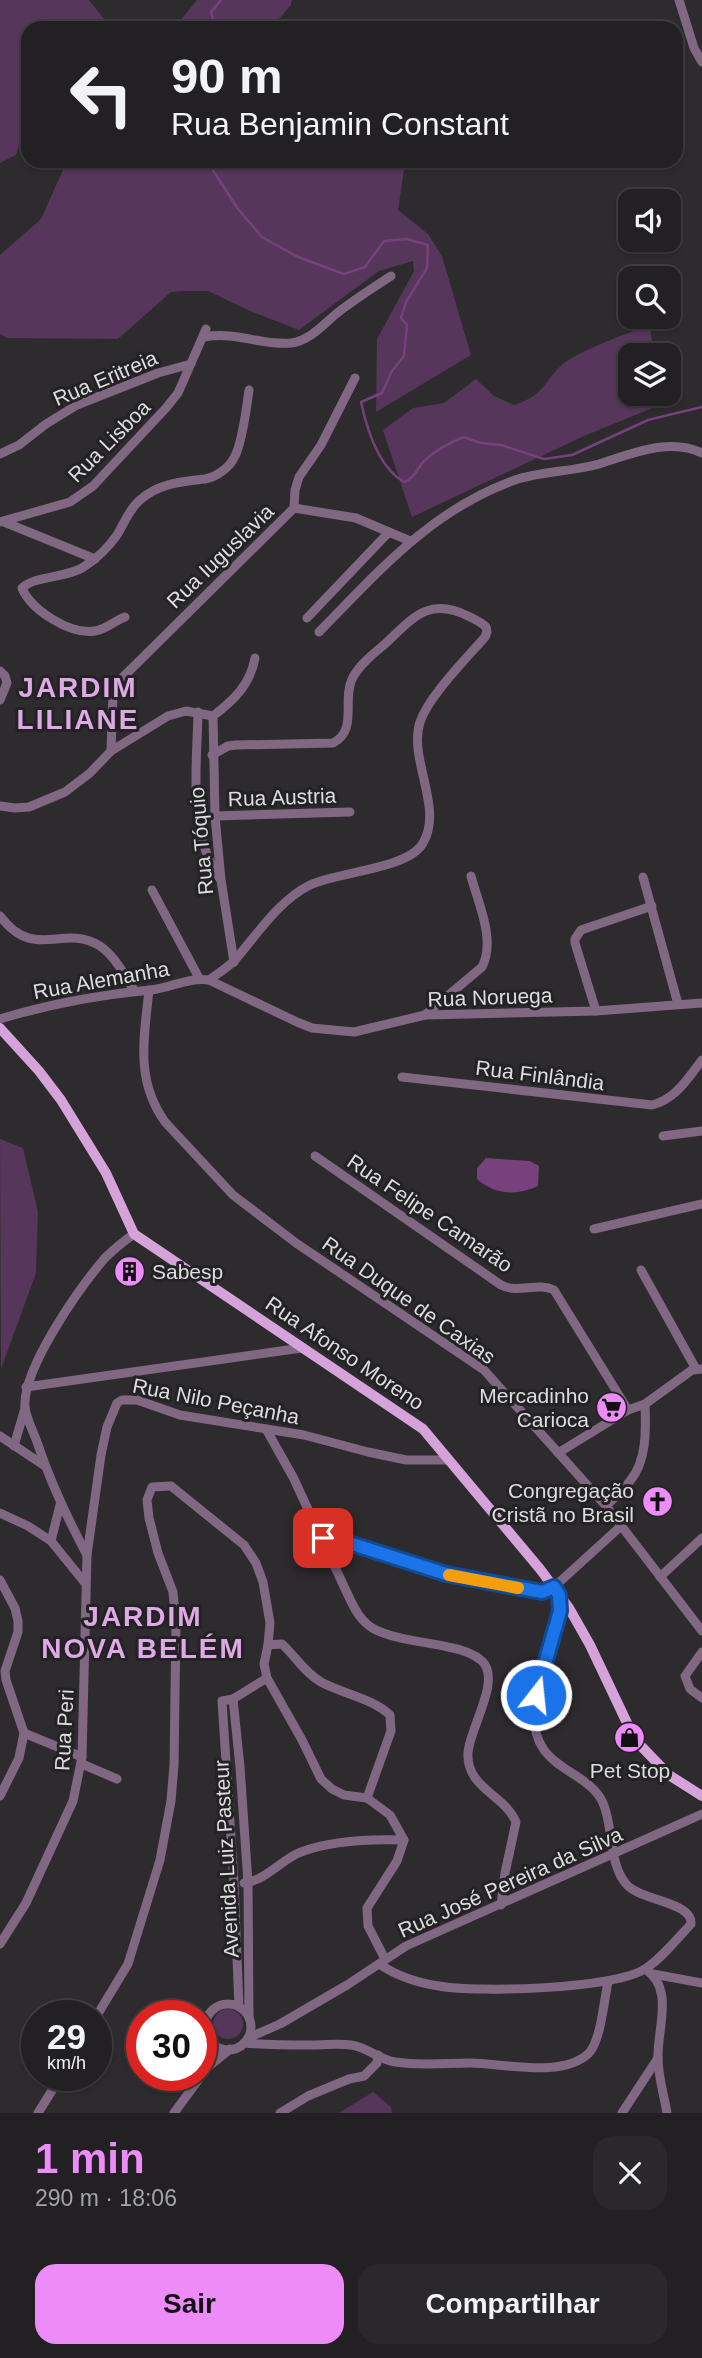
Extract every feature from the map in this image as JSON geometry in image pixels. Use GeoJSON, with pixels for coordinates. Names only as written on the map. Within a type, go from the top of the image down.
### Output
{"type":"FeatureCollection","features":[{"type":"Feature","properties":{"kind":"main road"},"geometry":{"type":"LineString","coordinates":[[0,1028],[39,1071],[69,1111],[106,1173],[134,1234]]}},
{"type":"Feature","properties":{"kind":"main road","name":"Rua Afonso Moreno"},"geometry":{"type":"LineString","coordinates":[[134,1234],[423,1429],[557,1591],[578,1623],[640,1745],[669,1775],[702,1796]]}},
{"type":"Feature","properties":{"kind":"street"},"geometry":{"type":"LineString","coordinates":[[680,0],[694,48],[702,62]]}},
{"type":"Feature","properties":{"kind":"street","name":"Rua Lisboa"},"geometry":{"type":"LineString","coordinates":[[2,522],[69,502],[93,486],[178,393],[205,333],[274,342],[302,341],[391,275]]}},
{"type":"Feature","properties":{"kind":"street","name":"Rua Eritreia"},"geometry":{"type":"LineString","coordinates":[[0,454],[19,445],[77,405],[191,363]]}},
{"type":"Feature","properties":{"kind":"street","name":"Rua Iuguslavia"},"geometry":{"type":"LineString","coordinates":[[111,751],[113,694],[117,683],[295,508],[295,490],[299,477],[320,445],[355,378]]}},
{"type":"Feature","properties":{"kind":"street"},"geometry":{"type":"LineString","coordinates":[[125,617],[96,631],[79,629],[44,614],[32,604],[22,587],[62,576],[95,559],[115,538],[134,507],[146,495],[172,483],[214,477],[234,458],[249,390]]}},
{"type":"Feature","properties":{"kind":"street"},"geometry":{"type":"LineString","coordinates":[[319,632],[410,541],[456,509],[515,480],[590,466],[655,448],[677,446],[702,453]]}},
{"type":"Feature","properties":{"kind":"street"},"geometry":{"type":"LineString","coordinates":[[295,508],[356,518],[410,541]]}},
{"type":"Feature","properties":{"kind":"street"},"geometry":{"type":"LineString","coordinates":[[2,522],[95,559]]}},
{"type":"Feature","properties":{"kind":"street"},"geometry":{"type":"LineString","coordinates":[[307,618],[389,532]]}},
{"type":"Feature","properties":{"kind":"street"},"geometry":{"type":"LineString","coordinates":[[152,890],[204,979],[233,962],[253,935],[307,886],[414,853],[422,846],[429,821],[420,762],[420,723],[431,702],[485,637],[487,632],[484,624],[446,608],[417,614],[359,669],[350,684],[346,731],[333,743],[236,745],[228,746],[212,755]]}},
{"type":"Feature","properties":{"kind":"street"},"geometry":{"type":"LineString","coordinates":[[0,806],[29,807],[44,802],[79,782],[111,751],[168,716],[186,711],[212,716],[239,693],[248,681],[255,658]]}},
{"type":"Feature","properties":{"kind":"street"},"geometry":{"type":"LineString","coordinates":[[0,671],[7,683],[0,700]]}},
{"type":"Feature","properties":{"kind":"street"},"geometry":{"type":"LineString","coordinates":[[198,712],[197,796],[202,846],[208,863],[221,880]]}},
{"type":"Feature","properties":{"kind":"street","name":"Rua Tóquio"},"geometry":{"type":"LineString","coordinates":[[212,716],[215,816],[233,962]]}},
{"type":"Feature","properties":{"kind":"street","name":"Rua Austria"},"geometry":{"type":"LineString","coordinates":[[215,816],[350,812]]}},
{"type":"Feature","properties":{"kind":"street"},"geometry":{"type":"LineString","coordinates":[[425,1015],[482,967],[486,959],[487,938],[471,876]]}},
{"type":"Feature","properties":{"kind":"street"},"geometry":{"type":"LineString","coordinates":[[643,877],[678,1004]]}},
{"type":"Feature","properties":{"kind":"street"},"geometry":{"type":"LineString","coordinates":[[596,1011],[575,943],[577,934],[652,906]]}},
{"type":"Feature","properties":{"kind":"street"},"geometry":{"type":"LineString","coordinates":[[0,916],[10,929],[32,940],[71,938],[100,947],[110,955],[134,990]]}},
{"type":"Feature","properties":{"kind":"street","name":"Rua Noruega"},"geometry":{"type":"LineString","coordinates":[[204,979],[312,1028],[337,1032],[354,1032],[425,1015],[596,1011],[702,1003]]}},
{"type":"Feature","properties":{"kind":"street","name":"Rua Alemanha"},"geometry":{"type":"LineString","coordinates":[[0,1018],[50,1005],[204,979]]}},
{"type":"Feature","properties":{"kind":"street","name":"Rua Duque de Caxias"},"geometry":{"type":"LineString","coordinates":[[149,990],[144,1035],[146,1083],[156,1110],[165,1122],[243,1203],[296,1243],[478,1365],[500,1386],[526,1419],[606,1506],[702,1631]]}},
{"type":"Feature","properties":{"kind":"street","name":"Rua Finlândia"},"geometry":{"type":"LineString","coordinates":[[402,1077],[640,1105],[662,1102],[672,1097],[702,1060]]}},
{"type":"Feature","properties":{"kind":"street"},"geometry":{"type":"LineString","coordinates":[[663,1136],[702,1131]]}},
{"type":"Feature","properties":{"kind":"street","name":"Rua Felipe Camarão"},"geometry":{"type":"LineString","coordinates":[[315,1156],[501,1285],[515,1290],[545,1287],[554,1290],[628,1410]]}},
{"type":"Feature","properties":{"kind":"street"},"geometry":{"type":"LineString","coordinates":[[594,1228],[702,1204]]}},
{"type":"Feature","properties":{"kind":"street"},"geometry":{"type":"LineString","coordinates":[[14,1446],[25,1408],[26,1387],[47,1340],[105,1258],[134,1234]]}},
{"type":"Feature","properties":{"kind":"street"},"geometry":{"type":"LineString","coordinates":[[558,1453],[628,1410],[645,1404],[699,1369],[641,1270]]}},
{"type":"Feature","properties":{"kind":"street"},"geometry":{"type":"LineString","coordinates":[[26,1387],[302,1349]]}},
{"type":"Feature","properties":{"kind":"street","name":"Rua Nilo Peçanha"},"geometry":{"type":"LineString","coordinates":[[85,1583],[107,1427],[113,1408],[122,1400],[137,1400],[180,1415],[304,1435],[406,1460],[448,1460]]}},
{"type":"Feature","properties":{"kind":"street"},"geometry":{"type":"LineString","coordinates":[[606,1506],[631,1480],[641,1459],[646,1423],[645,1404]]}},
{"type":"Feature","properties":{"kind":"street"},"geometry":{"type":"LineString","coordinates":[[25,1408],[60,1505],[87,1555]]}},
{"type":"Feature","properties":{"kind":"street"},"geometry":{"type":"LineString","coordinates":[[266,1429],[293,1477],[352,1603],[367,1624],[387,1633],[461,1650],[483,1662],[489,1671],[488,1689],[473,1729],[468,1756],[477,1782],[510,1812],[516,1822],[501,1905]]}},
{"type":"Feature","properties":{"kind":"street"},"geometry":{"type":"LineString","coordinates":[[0,1436],[45,1466]]}},
{"type":"Feature","properties":{"kind":"street"},"geometry":{"type":"LineString","coordinates":[[106,2000],[128,1964],[160,1860],[170,1801],[174,1765],[176,1624],[173,1592],[158,1553],[147,1500],[152,1487],[171,1486],[244,1545],[256,1563],[263,1582],[270,1623],[264,1664],[267,1678],[321,1779],[344,1795],[367,1798],[390,1815],[398,1826],[404,1840],[397,1861],[367,1908],[368,1926],[382,1961],[405,1978],[439,1987],[539,1987],[608,1982],[649,1971],[702,1983]]}},
{"type":"Feature","properties":{"kind":"street"},"geometry":{"type":"LineString","coordinates":[[51,1541],[60,1505]]}},
{"type":"Feature","properties":{"kind":"street"},"geometry":{"type":"LineString","coordinates":[[0,1513],[51,1541],[85,1583]]}},
{"type":"Feature","properties":{"kind":"street"},"geometry":{"type":"LineString","coordinates":[[323,1538],[349,1543],[446,1574],[542,1592],[557,1591],[620,1527]]}},
{"type":"Feature","properties":{"kind":"street"},"geometry":{"type":"LineString","coordinates":[[660,1577],[702,1538]]}},
{"type":"Feature","properties":{"kind":"street"},"geometry":{"type":"LineString","coordinates":[[0,1580],[12,1602],[18,1621],[18,1632],[5,1671],[24,1732],[19,1758],[0,1796]]}},
{"type":"Feature","properties":{"kind":"street","name":"Rua Peri"},"geometry":{"type":"LineString","coordinates":[[0,1944],[26,1903],[73,1801],[82,1760],[85,1583]]}},
{"type":"Feature","properties":{"kind":"street"},"geometry":{"type":"LineString","coordinates":[[557,1591],[560,1611],[536,1695],[534,1723],[545,1752],[603,1801],[618,1868],[627,1885],[654,1900],[686,1911],[691,1918],[691,1924],[649,1971]]}},
{"type":"Feature","properties":{"kind":"street"},"geometry":{"type":"LineString","coordinates":[[268,1645],[282,1644],[313,1677],[382,1707],[390,1715],[391,1731],[367,1798]]}},
{"type":"Feature","properties":{"kind":"street"},"geometry":{"type":"LineString","coordinates":[[702,1652],[685,1676],[690,1689],[702,1698]]}},
{"type":"Feature","properties":{"kind":"street"},"geometry":{"type":"LineString","coordinates":[[233,1699],[267,1678]]}},
{"type":"Feature","properties":{"kind":"street","name":"Avenida Luiz Pasteur"},"geometry":{"type":"LineString","coordinates":[[239,2007],[222,1701],[233,1699],[248,1883],[250,2020]]}},
{"type":"Feature","properties":{"kind":"street"},"geometry":{"type":"LineString","coordinates":[[24,1732],[117,1779]]}},
{"type":"Feature","properties":{"kind":"street","name":"Rua José Pereira da Silva"},"geometry":{"type":"LineString","coordinates":[[246,2041],[347,1985],[405,1946],[702,1814]]}},
{"type":"Feature","properties":{"kind":"street"},"geometry":{"type":"LineString","coordinates":[[234,1883],[248,1883],[284,1860],[312,1849],[374,1839],[404,1840]]}},
{"type":"Feature","properties":{"kind":"street"},"geometry":{"type":"LineString","coordinates":[[649,1971],[662,1996],[658,2058],[667,2113]]}},
{"type":"Feature","properties":{"kind":"street"},"geometry":{"type":"LineString","coordinates":[[217,2060],[246,2041],[283,2045],[350,2045],[391,2062],[470,2063],[536,2068],[564,2065],[577,2061],[595,2045],[608,1982]]}},
{"type":"Feature","properties":{"kind":"street"},"geometry":{"type":"LineString","coordinates":[[217,2009],[225,2005],[239,2007],[250,2020],[283,2045]]}},
{"type":"Feature","properties":{"kind":"street"},"geometry":{"type":"LineString","coordinates":[[246,2041],[250,2020]]}},
{"type":"Feature","properties":{"kind":"street"},"geometry":{"type":"LineString","coordinates":[[217,2046],[230,2049]]}},
{"type":"Feature","properties":{"kind":"street"},"geometry":{"type":"LineString","coordinates":[[281,2113],[308,2096],[349,2079],[364,2076],[377,2063],[378,2055]]}},
{"type":"Feature","properties":{"kind":"street"},"geometry":{"type":"LineString","coordinates":[[622,2113],[658,2058]]}},
{"type":"Feature","properties":{"kind":"street"},"geometry":{"type":"LineString","coordinates":[[38,2113],[52,2091]]}},
{"type":"Feature","properties":{"kind":"street"},"geometry":{"type":"LineString","coordinates":[[174,2113],[190,2091]]}},
{"type":"Feature","properties":{"kind":"shaded area"},"geometry":{"type":"Polygon","coordinates":[[[0,0],[89,0],[105,21],[21,21],[21,138],[16,155],[0,163],[0,0]]]}},
{"type":"Feature","properties":{"kind":"shaded area"},"geometry":{"type":"Polygon","coordinates":[[[197,0],[292,0],[277,21],[180,21],[197,0]]]}},
{"type":"Feature","properties":{"kind":"shaded area"},"geometry":{"type":"Polygon","coordinates":[[[64,168],[408,168],[404,170],[398,210],[428,234],[442,256],[471,355],[376,412],[377,339],[414,271],[413,261],[379,271],[299,330],[208,291],[183,291],[171,292],[118,339],[7,338],[0,334],[0,255],[41,219],[64,168]]]}},
{"type":"Feature","properties":{"kind":"shaded area"},"geometry":{"type":"Polygon","coordinates":[[[639,329],[650,329],[653,343],[618,343],[618,406],[658,406],[584,436],[412,517],[383,430],[413,408],[444,403],[476,379],[494,396],[514,405],[525,401],[538,392],[563,364],[592,348],[639,329]]]}},
{"type":"Feature","properties":{"kind":"shaded area"},"geometry":{"type":"Polygon","coordinates":[[[0,1139],[23,1148],[38,1212],[36,1273],[1,1369],[0,1139]]]}},
{"type":"Feature","properties":{"kind":"shaded area"},"geometry":{"type":"Polygon","coordinates":[[[486,1158],[530,1161],[539,1166],[538,1186],[514,1192],[491,1188],[477,1179],[477,1168],[486,1158]]]}},
{"type":"Feature","properties":{"kind":"shaded area"},"geometry":{"type":"Polygon","coordinates":[[[234,2010],[242,2018],[239,2035],[228,2039],[217,2035],[217,2013],[234,2010]]]}},
{"type":"Feature","properties":{"kind":"shaded area"},"geometry":{"type":"Polygon","coordinates":[[[373,2092],[391,2107],[392,2113],[339,2113],[373,2092]]]}},
{"type":"Feature","properties":{"kind":"waterway"},"geometry":{"type":"LineString","coordinates":[[213,21],[211,12],[221,0]]}},
{"type":"Feature","properties":{"kind":"waterway"},"geometry":{"type":"LineString","coordinates":[[212,168],[238,209],[262,237],[298,257],[344,274],[365,267],[384,241],[407,239],[428,245],[427,268],[406,302],[401,318],[407,325],[404,356],[392,371],[382,393],[361,402],[375,447],[387,467],[404,482],[413,476],[433,453],[464,437],[544,459],[572,455],[648,420],[702,407]]}},
{"type":"Feature","properties":{"kind":"slow traffic"},"geometry":{"type":"LineString","coordinates":[[449,1575],[518,1588]]}},
{"type":"Feature","properties":{"kind":"place","name":"Sabesp"},"geometry":{"type":"Point","coordinates":[129,1271]}},
{"type":"Feature","properties":{"kind":"place","name":"Mercadinho Carioca"},"geometry":{"type":"Point","coordinates":[612,1407]}},
{"type":"Feature","properties":{"kind":"place","name":"Congregação Cristã no Brasil"},"geometry":{"type":"Point","coordinates":[657,1502]}},
{"type":"Feature","properties":{"kind":"place","name":"Pet Stop"},"geometry":{"type":"Point","coordinates":[630,1738]}},
{"type":"Feature","properties":{"kind":"district","name":"JARDIM LILIANE"},"geometry":{"type":"Point","coordinates":[78,703]}},
{"type":"Feature","properties":{"kind":"district","name":"JARDIM NOVA BELÉM"},"geometry":{"type":"Point","coordinates":[143,1632]}},
{"type":"Feature","properties":{"kind":"route"},"geometry":{"type":"LineString","coordinates":[[323,1538],[349,1543],[446,1574],[542,1592],[554,1587],[561,1603],[560,1611],[536,1695]]}}]}
